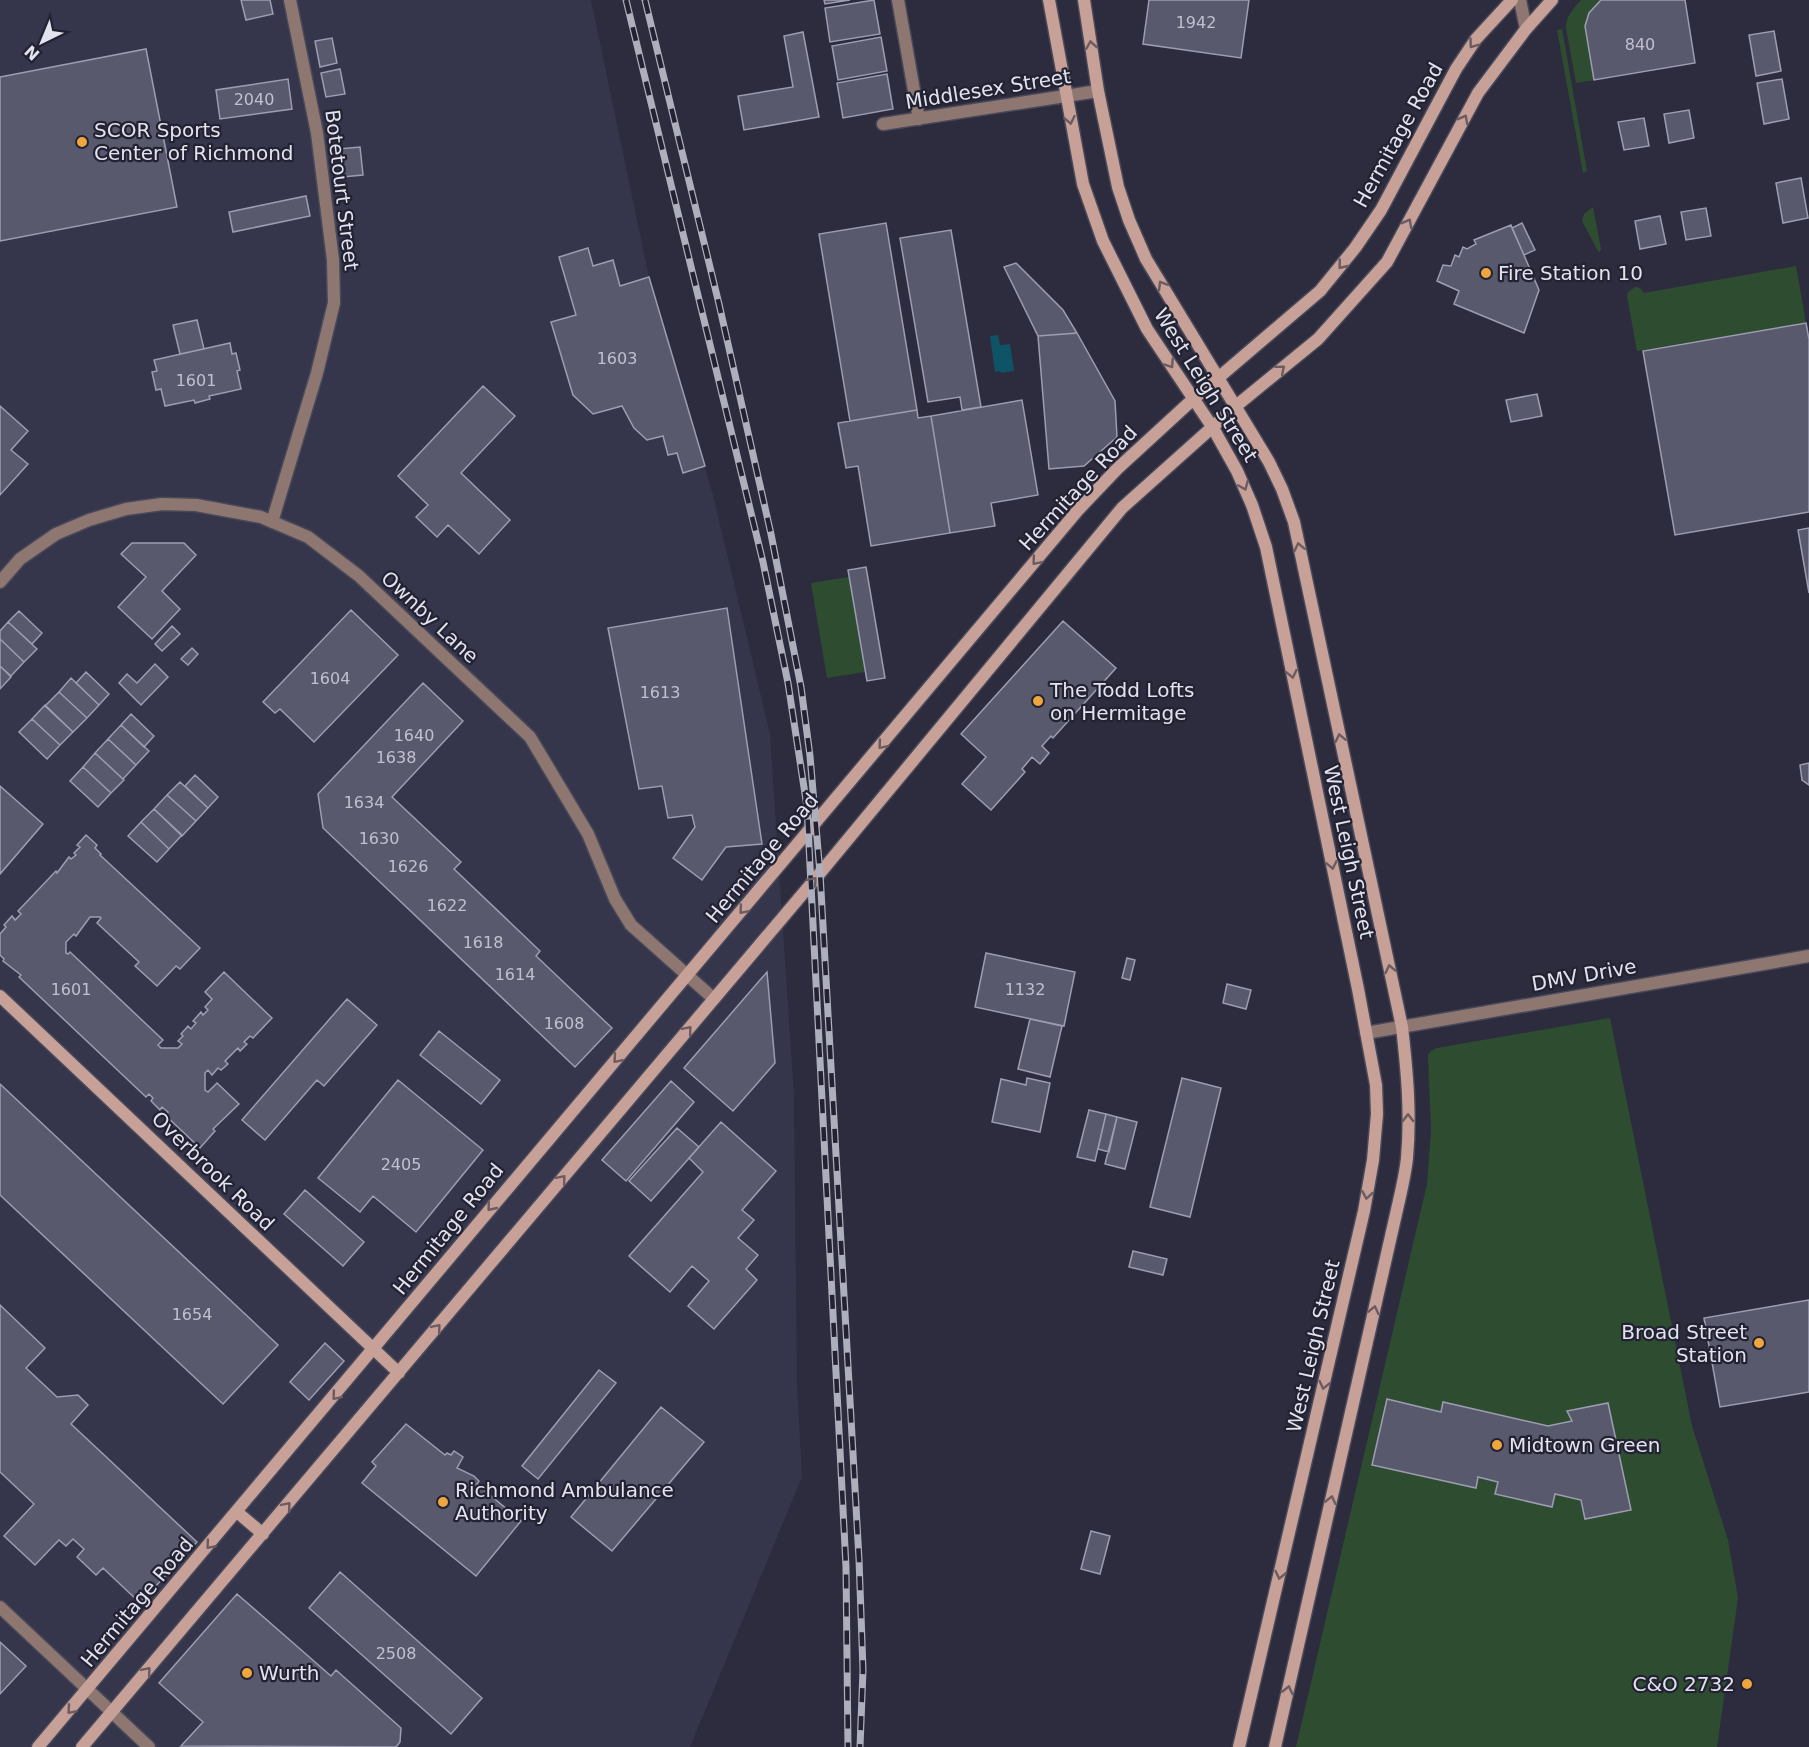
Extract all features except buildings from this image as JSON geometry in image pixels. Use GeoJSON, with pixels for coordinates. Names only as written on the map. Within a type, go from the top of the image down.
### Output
{"type":"FeatureCollection","features":[{"type":"Feature","properties":{"kind":"street","name":"Botetourt Street"},"geometry":{"type":"LineString","coordinates":[[272,522],[334,303],[333,260],[317,133],[290,0]]}},
{"type":"Feature","properties":{"kind":"street"},"geometry":{"type":"LineString","coordinates":[[898,0],[919,119]]}},
{"type":"Feature","properties":{"kind":"street","name":"West Leigh Street"},"geometry":{"type":"LineString","coordinates":[[1049,0],[1083,184],[1103,241],[1147,329],[1213,428],[1238,471],[1266,547],[1376,1085],[1377,1114],[1373,1160],[1364,1211],[1239,1747]]}},
{"type":"Feature","properties":{"kind":"street","name":"West Leigh Street"},"geometry":{"type":"LineString","coordinates":[[1084,0],[1098,91],[1118,187],[1129,220],[1146,259],[1269,462],[1294,522],[1402,1027],[1408,1080],[1409,1122],[1406,1160],[1394,1225],[1275,1747]]}},
{"type":"Feature","properties":{"kind":"street","name":"Hermitage Road"},"geometry":{"type":"LineString","coordinates":[[38,1747],[1079,510],[1117,469],[1194,399],[1320,291],[1355,248],[1381,210],[1456,69],[1476,39],[1512,0]]}},
{"type":"Feature","properties":{"kind":"street"},"geometry":{"type":"LineString","coordinates":[[1520,0],[1526,29]]}},
{"type":"Feature","properties":{"kind":"street"},"geometry":{"type":"LineString","coordinates":[[82,1747],[714,999],[1122,508],[1236,406],[1318,339],[1387,262],[1478,93],[1526,29],[1552,0]]}},
{"type":"Feature","properties":{"kind":"street","name":"Middlesex Street"},"geometry":{"type":"LineString","coordinates":[[883,124],[1098,91]]}},
{"type":"Feature","properties":{"kind":"street","name":"Ownby Lane"},"geometry":{"type":"LineString","coordinates":[[0,582],[20,559],[56,534],[89,520],[126,509],[162,504],[196,505],[261,517],[308,537],[343,563],[530,737],[588,834],[615,899],[632,925],[714,999]]}},
{"type":"Feature","properties":{"kind":"street","name":"DMV Drive"},"geometry":{"type":"LineString","coordinates":[[1366,1033],[1809,956]]}},
{"type":"Feature","properties":{"kind":"street","name":"Overbrook Road"},"geometry":{"type":"LineString","coordinates":[[0,996],[373,1351],[399,1373]]}},
{"type":"Feature","properties":{"kind":"street"},"geometry":{"type":"LineString","coordinates":[[237,1512],[263,1534]]}},
{"type":"Feature","properties":{"kind":"street"},"geometry":{"type":"LineString","coordinates":[[0,1607],[149,1747]]}},
{"type":"Feature","properties":{"kind":"shaded area"},"geometry":{"type":"Polygon","coordinates":[[[0,0],[591,0],[649,277],[713,495],[770,734],[794,1095],[797,1384],[802,1477],[690,1747],[0,1747],[0,0]]]}},
{"type":"Feature","properties":{"kind":"shaded area"},"geometry":{"type":"Polygon","coordinates":[[[998,335],[1000,345],[1010,344],[1014,371],[995,372],[990,336],[998,335]]]}},
{"type":"Feature","properties":{"kind":"green space"},"geometry":{"type":"Polygon","coordinates":[[[1581,0],[1601,0],[1589,13],[1585,26],[1594,80],[1576,83],[1566,24],[1581,0]]]}},
{"type":"Feature","properties":{"kind":"green space"},"geometry":{"type":"Polygon","coordinates":[[[1562,29],[1587,171],[1583,173],[1557,30],[1562,29]]]}},
{"type":"Feature","properties":{"kind":"green space"},"geometry":{"type":"Polygon","coordinates":[[[1593,207],[1601,249],[1599,253],[1582,221],[1584,214],[1593,207]]]}},
{"type":"Feature","properties":{"kind":"green space"},"geometry":{"type":"Polygon","coordinates":[[[1796,266],[1806,323],[1637,351],[1627,296],[1628,292],[1635,287],[1640,288],[1644,293],[1796,266]]]}},
{"type":"Feature","properties":{"kind":"green space"},"geometry":{"type":"Polygon","coordinates":[[[849,577],[865,672],[827,678],[811,583],[849,577]]]}},
{"type":"Feature","properties":{"kind":"green space"},"geometry":{"type":"Polygon","coordinates":[[[1610,1018],[1692,1426],[1728,1540],[1738,1598],[1717,1747],[1296,1747],[1427,1184],[1431,1131],[1428,1055],[1437,1048],[1610,1018]]]}},
{"type":"Feature","properties":{"kind":"railway"},"geometry":{"type":"LineString","coordinates":[[626,0],[763,562],[788,683],[807,807],[846,1567],[848,1747]]}},
{"type":"Feature","properties":{"kind":"railway"},"geometry":{"type":"LineString","coordinates":[[645,0],[719,304],[771,534],[801,687],[810,756],[820,873],[859,1559],[863,1670],[860,1747]]}},
{"type":"Feature","properties":{"kind":"place","name":"SCOR Sports Center of Richmond"},"geometry":{"type":"Point","coordinates":[82,142]}},
{"type":"Feature","properties":{"kind":"place","name":"Fire Station 10"},"geometry":{"type":"Point","coordinates":[1486,273]}},
{"type":"Feature","properties":{"kind":"place","name":"The Todd Lofts on Hermitage"},"geometry":{"type":"Point","coordinates":[1038,701]}},
{"type":"Feature","properties":{"kind":"place","name":"Broad Street Station"},"geometry":{"type":"Point","coordinates":[1759,1343]}},
{"type":"Feature","properties":{"kind":"place","name":"Midtown Green"},"geometry":{"type":"Point","coordinates":[1497,1445]}},
{"type":"Feature","properties":{"kind":"place","name":"Richmond Ambulance Authority"},"geometry":{"type":"Point","coordinates":[443,1502]}},
{"type":"Feature","properties":{"kind":"place","name":"Wurth"},"geometry":{"type":"Point","coordinates":[247,1673]}},
{"type":"Feature","properties":{"kind":"place","name":"C&O 2732"},"geometry":{"type":"Point","coordinates":[1747,1684]}}]}
